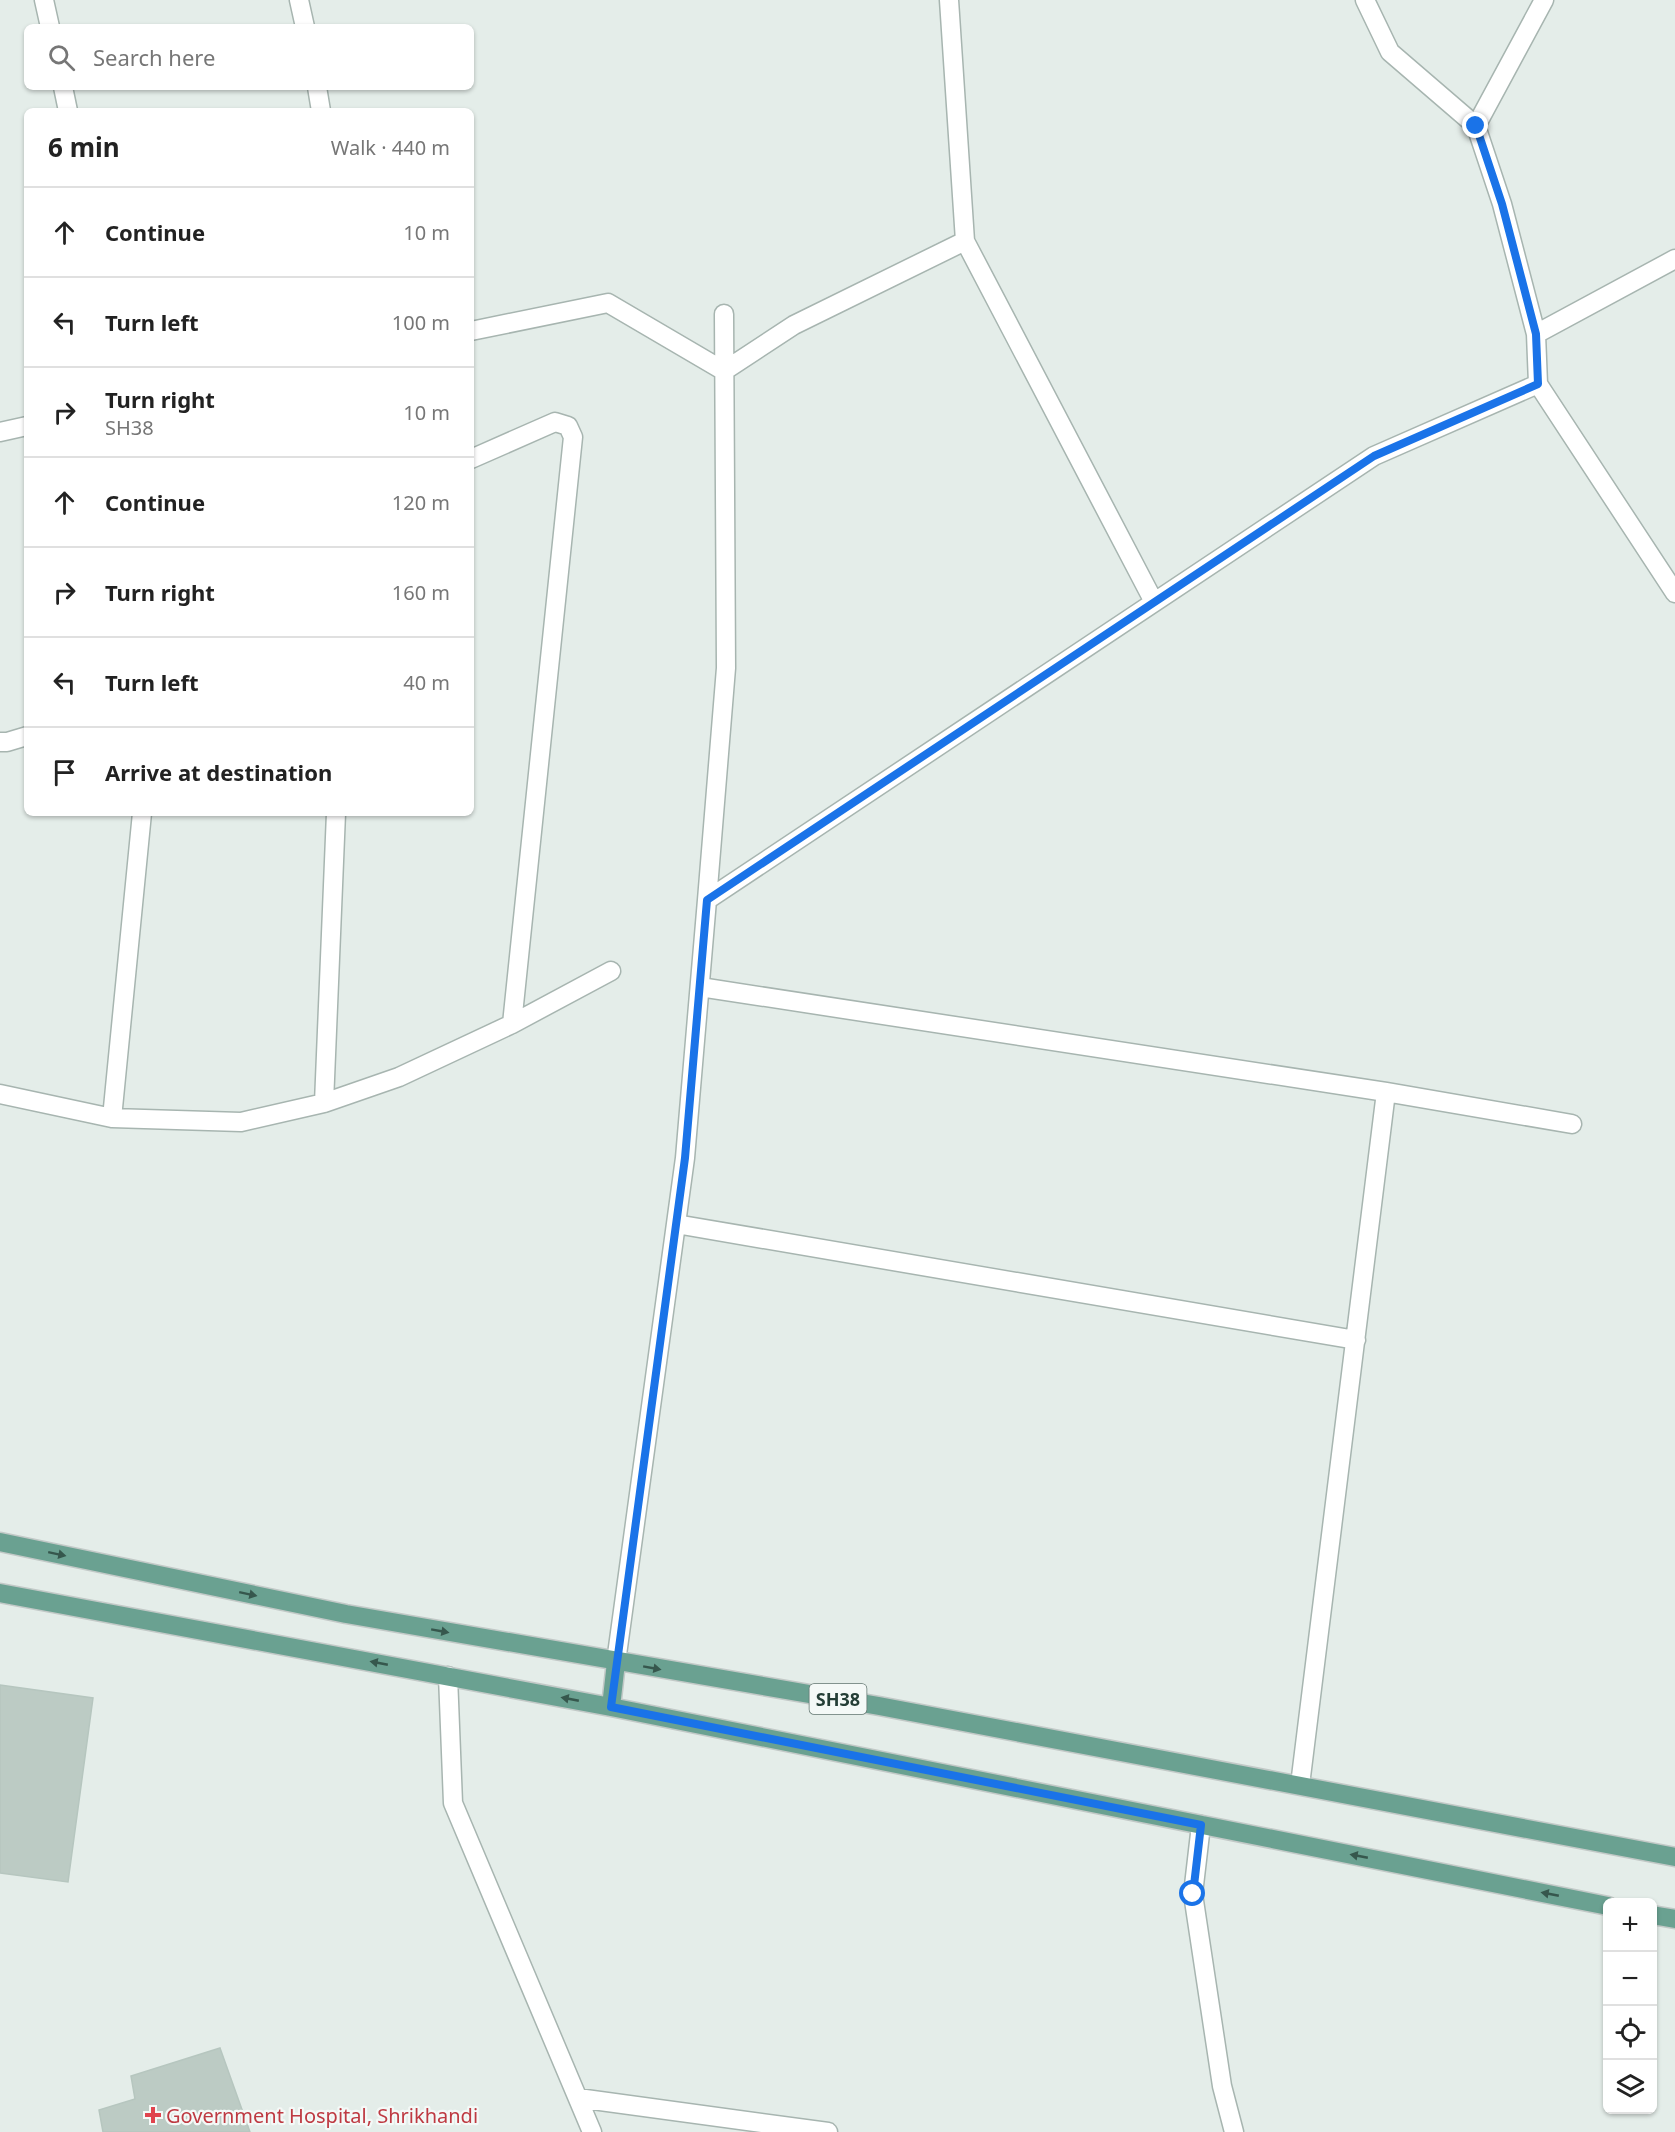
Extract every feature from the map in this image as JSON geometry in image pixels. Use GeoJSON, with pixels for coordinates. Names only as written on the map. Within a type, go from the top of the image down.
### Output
{"type":"FeatureCollection","features":[{"type":"Feature","properties":{"kind":"main road","name":"SH38"},"geometry":{"type":"LineString","coordinates":[[0,1542],[346,1614],[891,1708],[1675,1857]]}},
{"type":"Feature","properties":{"kind":"main road"},"geometry":{"type":"LineString","coordinates":[[0,1593],[611,1707],[1603,1905]]}},
{"type":"Feature","properties":{"kind":"main road"},"geometry":{"type":"LineString","coordinates":[[611,1707],[616,1662]]}},
{"type":"Feature","properties":{"kind":"main road"},"geometry":{"type":"LineString","coordinates":[[1657,1916],[1675,1919]]}},
{"type":"Feature","properties":{"kind":"street"},"geometry":{"type":"LineString","coordinates":[[44,0],[49,24]]}},
{"type":"Feature","properties":{"kind":"street"},"geometry":{"type":"LineString","coordinates":[[299,0],[303,24]]}},
{"type":"Feature","properties":{"kind":"street"},"geometry":{"type":"LineString","coordinates":[[949,0],[965,241],[1154,602]]}},
{"type":"Feature","properties":{"kind":"street"},"geometry":{"type":"LineString","coordinates":[[1365,0],[1390,52],[1476,126],[1502,204],[1536,334],[1538,384],[1675,593]]}},
{"type":"Feature","properties":{"kind":"street"},"geometry":{"type":"LineString","coordinates":[[1476,126],[1544,0]]}},
{"type":"Feature","properties":{"kind":"street"},"geometry":{"type":"LineString","coordinates":[[64,90],[67,108]]}},
{"type":"Feature","properties":{"kind":"street"},"geometry":{"type":"LineString","coordinates":[[318,90],[320,108]]}},
{"type":"Feature","properties":{"kind":"street"},"geometry":{"type":"LineString","coordinates":[[724,371],[794,325],[965,241]]}},
{"type":"Feature","properties":{"kind":"street"},"geometry":{"type":"LineString","coordinates":[[1536,334],[1675,259]]}},
{"type":"Feature","properties":{"kind":"street"},"geometry":{"type":"LineString","coordinates":[[474,330],[608,303],[724,371]]}},
{"type":"Feature","properties":{"kind":"street"},"geometry":{"type":"LineString","coordinates":[[616,1662],[685,1158],[726,668],[724,314]]}},
{"type":"Feature","properties":{"kind":"street"},"geometry":{"type":"LineString","coordinates":[[707,900],[1374,456],[1538,384]]}},
{"type":"Feature","properties":{"kind":"street"},"geometry":{"type":"LineString","coordinates":[[474,458],[555,422],[568,426],[573,437],[512,1024]]}},
{"type":"Feature","properties":{"kind":"street"},"geometry":{"type":"LineString","coordinates":[[0,432],[24,427]]}},
{"type":"Feature","properties":{"kind":"street"},"geometry":{"type":"LineString","coordinates":[[0,742],[24,737]]}},
{"type":"Feature","properties":{"kind":"street"},"geometry":{"type":"LineString","coordinates":[[112,1118],[142,816]]}},
{"type":"Feature","properties":{"kind":"street"},"geometry":{"type":"LineString","coordinates":[[324,1103],[336,816]]}},
{"type":"Feature","properties":{"kind":"street"},"geometry":{"type":"LineString","coordinates":[[0,1094],[112,1118],[241,1122],[324,1103],[399,1077],[512,1024],[611,971]]}},
{"type":"Feature","properties":{"kind":"street"},"geometry":{"type":"LineString","coordinates":[[700,987],[1386,1092],[1572,1124]]}},
{"type":"Feature","properties":{"kind":"street"},"geometry":{"type":"LineString","coordinates":[[1300,1785],[1386,1092]]}},
{"type":"Feature","properties":{"kind":"street"},"geometry":{"type":"LineString","coordinates":[[676,1224],[1356,1341]]}},
{"type":"Feature","properties":{"kind":"street"},"geometry":{"type":"LineString","coordinates":[[447,1676],[453,1803],[592,2132]]}},
{"type":"Feature","properties":{"kind":"street"},"geometry":{"type":"LineString","coordinates":[[1201,1825],[1193,1894],[1222,2086],[1234,2132]]}},
{"type":"Feature","properties":{"kind":"street"},"geometry":{"type":"LineString","coordinates":[[578,2098],[828,2132]]}},
{"type":"Feature","properties":{"kind":"building"},"geometry":{"type":"Polygon","coordinates":[[[0,1685],[93,1698],[68,1882],[0,1873],[0,1685]]]}},
{"type":"Feature","properties":{"kind":"building"},"geometry":{"type":"Polygon","coordinates":[[[220,2048],[250,2132],[103,2132],[99,2110],[135,2099],[131,2076],[220,2048]]]}},
{"type":"Feature","properties":{"kind":"place","name":"Government Hospital, Shrikhandi"},"geometry":{"type":"Point","coordinates":[153,2115]}},
{"type":"Feature","properties":{"kind":"route"},"geometry":{"type":"LineString","coordinates":[[1193,1894],[1201,1825],[611,1707],[685,1158],[707,900],[1374,456],[1538,384],[1536,334],[1502,204],[1476,126]]}}]}
